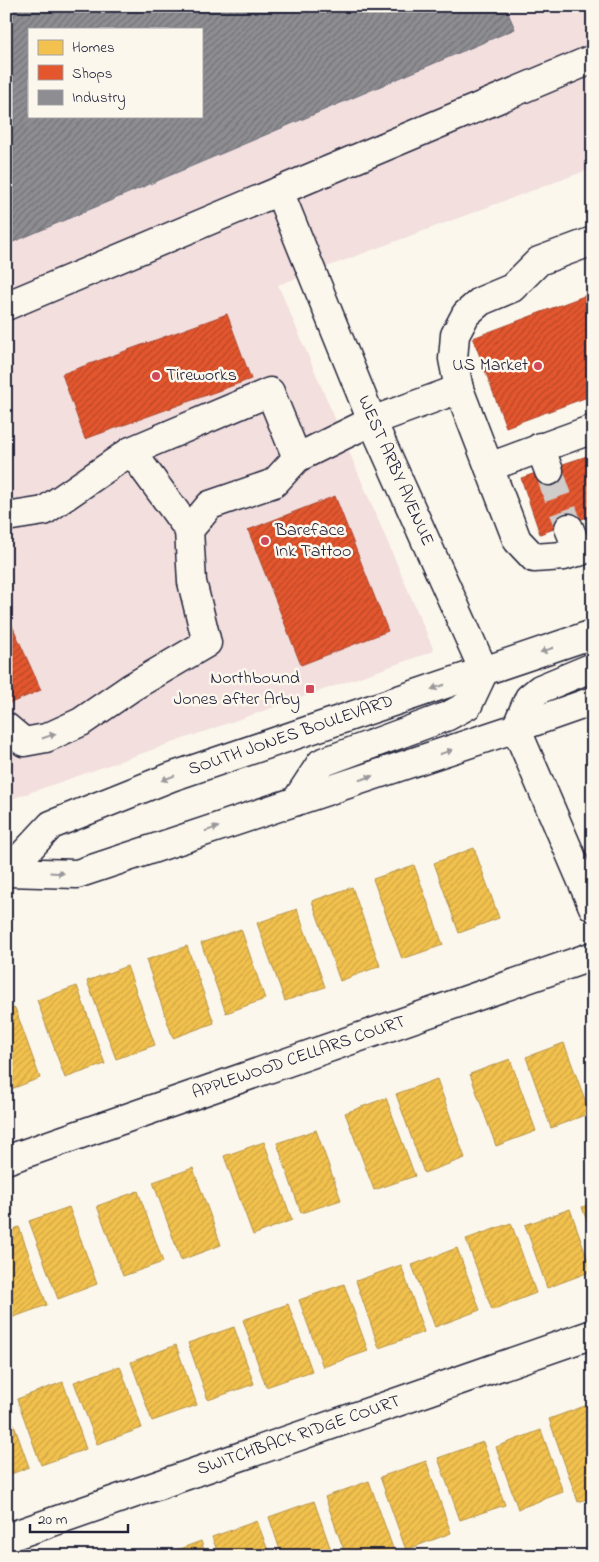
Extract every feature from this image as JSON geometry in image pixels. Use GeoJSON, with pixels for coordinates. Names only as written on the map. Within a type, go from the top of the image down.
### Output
{"type":"FeatureCollection","features":[{"type":"Feature","properties":{"kind":"street"},"geometry":{"type":"LineString","coordinates":[[6,306],[593,59]]}},
{"type":"Feature","properties":{"kind":"street","name":"WEST ARBY AVENUE"},"geometry":{"type":"LineString","coordinates":[[279,191],[372,421],[484,671]]}},
{"type":"Feature","properties":{"kind":"street"},"geometry":{"type":"LineString","coordinates":[[580,542],[564,556],[534,558],[517,540],[459,389],[454,359],[455,335],[466,314],[481,301],[512,288],[539,261],[593,241]]}},
{"type":"Feature","properties":{"kind":"street"},"geometry":{"type":"LineString","coordinates":[[189,530],[210,506],[274,483],[297,458],[372,421],[459,389]]}},
{"type":"Feature","properties":{"kind":"street"},"geometry":{"type":"LineString","coordinates":[[6,517],[44,511],[131,451],[270,392],[297,458]]}},
{"type":"Feature","properties":{"kind":"street"},"geometry":{"type":"LineString","coordinates":[[489,467],[545,459],[593,429]]}},
{"type":"Feature","properties":{"kind":"street"},"geometry":{"type":"LineString","coordinates":[[6,727],[24,742],[46,738],[81,722],[132,687],[207,643],[192,582],[189,530],[131,451]]}},
{"type":"Feature","properties":{"kind":"street","name":"SOUTH JONES BOULEVARD"},"geometry":{"type":"LineString","coordinates":[[7,871],[51,825],[171,777],[593,634]]}},
{"type":"Feature","properties":{"kind":"street"},"geometry":{"type":"LineString","coordinates":[[593,667],[540,689],[529,698],[516,728],[593,906]]}},
{"type":"Feature","properties":{"kind":"street"},"geometry":{"type":"LineString","coordinates":[[296,801],[321,763],[448,716],[468,705],[484,671]]}},
{"type":"Feature","properties":{"kind":"street","name":"SOUTH JONES BOULEVARD"},"geometry":{"type":"LineString","coordinates":[[7,871],[77,874],[593,701]]}},
{"type":"Feature","properties":{"kind":"street","name":"APPLEWOOD CELLARS COURT"},"geometry":{"type":"LineString","coordinates":[[6,1160],[593,956]]}},
{"type":"Feature","properties":{"kind":"street","name":"SWITCHBACK RIDGE COURT"},"geometry":{"type":"LineString","coordinates":[[6,1538],[593,1334]]}},
{"type":"Feature","properties":{"kind":"shaded area"},"geometry":{"type":"Polygon","coordinates":[[[6,6],[593,6],[593,168],[278,285],[434,651],[6,801],[6,6]]]}},
{"type":"Feature","properties":{"kind":"building: Homes"},"geometry":{"type":"Polygon","coordinates":[[[474,848],[499,918],[459,933],[434,863],[474,848]]]}},
{"type":"Feature","properties":{"kind":"building: Homes"},"geometry":{"type":"Polygon","coordinates":[[[414,865],[443,945],[402,959],[373,879],[414,865]]]}},
{"type":"Feature","properties":{"kind":"building: Homes"},"geometry":{"type":"Polygon","coordinates":[[[352,887],[380,966],[340,981],[312,901],[352,887]]]}},
{"type":"Feature","properties":{"kind":"building: Homes"},"geometry":{"type":"Polygon","coordinates":[[[297,909],[325,987],[285,1001],[257,923],[297,909]]]}},
{"type":"Feature","properties":{"kind":"building: Homes"},"geometry":{"type":"Polygon","coordinates":[[[241,929],[265,999],[226,1013],[201,943],[241,929]]]}},
{"type":"Feature","properties":{"kind":"building: Homes"},"geometry":{"type":"Polygon","coordinates":[[[187,946],[214,1023],[173,1038],[146,960],[187,946]]]}},
{"type":"Feature","properties":{"kind":"building: Homes"},"geometry":{"type":"Polygon","coordinates":[[[127,966],[155,1045],[116,1059],[87,981],[127,966]]]}},
{"type":"Feature","properties":{"kind":"building: Homes"},"geometry":{"type":"Polygon","coordinates":[[[77,986],[105,1064],[65,1078],[37,1000],[77,986]]]}},
{"type":"Feature","properties":{"kind":"building: Homes"},"geometry":{"type":"Polygon","coordinates":[[[15,1008],[40,1078],[6,1091],[6,1011],[15,1008]]]}},
{"type":"Feature","properties":{"kind":"building: Homes"},"geometry":{"type":"Polygon","coordinates":[[[564,1043],[590,1113],[551,1128],[526,1057],[564,1043]]]}},
{"type":"Feature","properties":{"kind":"building: Homes"},"geometry":{"type":"Polygon","coordinates":[[[510,1059],[536,1131],[496,1146],[470,1074],[510,1059]]]}},
{"type":"Feature","properties":{"kind":"building: Homes"},"geometry":{"type":"Polygon","coordinates":[[[437,1079],[465,1158],[424,1173],[396,1094],[437,1079]]]}},
{"type":"Feature","properties":{"kind":"building: Homes"},"geometry":{"type":"Polygon","coordinates":[[[386,1098],[415,1176],[374,1190],[345,1113],[386,1098]]]}},
{"type":"Feature","properties":{"kind":"building: Homes"},"geometry":{"type":"Polygon","coordinates":[[[316,1130],[341,1200],[301,1213],[277,1143],[316,1130]]]}},
{"type":"Feature","properties":{"kind":"building: Homes"},"geometry":{"type":"Polygon","coordinates":[[[264,1142],[292,1220],[253,1235],[224,1156],[264,1142]]]}},
{"type":"Feature","properties":{"kind":"building: Homes"},"geometry":{"type":"Polygon","coordinates":[[[193,1168],[221,1245],[181,1260],[153,1182],[193,1168]]]}},
{"type":"Feature","properties":{"kind":"building: Homes"},"geometry":{"type":"Polygon","coordinates":[[[138,1191],[163,1262],[123,1276],[97,1206],[138,1191]]]}},
{"type":"Feature","properties":{"kind":"building: Homes"},"geometry":{"type":"Polygon","coordinates":[[[593,1203],[593,1238],[582,1207],[593,1203]]]}},
{"type":"Feature","properties":{"kind":"building: Homes"},"geometry":{"type":"Polygon","coordinates":[[[69,1207],[97,1284],[58,1299],[29,1221],[69,1207]]]}},
{"type":"Feature","properties":{"kind":"building: Homes"},"geometry":{"type":"Polygon","coordinates":[[[570,1209],[592,1271],[547,1288],[525,1225],[570,1209]]]}},
{"type":"Feature","properties":{"kind":"building: Homes"},"geometry":{"type":"Polygon","coordinates":[[[511,1223],[536,1293],[492,1310],[466,1239],[511,1223]]]}},
{"type":"Feature","properties":{"kind":"building: Homes"},"geometry":{"type":"Polygon","coordinates":[[[19,1227],[47,1305],[8,1319],[6,1314],[6,1232],[19,1227]]]}},
{"type":"Feature","properties":{"kind":"building: Homes"},"geometry":{"type":"Polygon","coordinates":[[[457,1248],[480,1310],[435,1327],[412,1265],[457,1248]]]}},
{"type":"Feature","properties":{"kind":"building: Homes"},"geometry":{"type":"Polygon","coordinates":[[[401,1265],[424,1332],[379,1348],[356,1281],[401,1265]]]}},
{"type":"Feature","properties":{"kind":"building: Homes"},"geometry":{"type":"Polygon","coordinates":[[[344,1284],[368,1351],[323,1367],[299,1300],[344,1284]]]}},
{"type":"Feature","properties":{"kind":"building: Homes"},"geometry":{"type":"Polygon","coordinates":[[[288,1304],[312,1371],[266,1387],[243,1320],[288,1304]]]}},
{"type":"Feature","properties":{"kind":"building: Homes"},"geometry":{"type":"Polygon","coordinates":[[[234,1327],[254,1384],[208,1400],[188,1343],[234,1327]]]}},
{"type":"Feature","properties":{"kind":"building: Homes"},"geometry":{"type":"Polygon","coordinates":[[[176,1345],[197,1405],[152,1421],[131,1362],[176,1345]]]}},
{"type":"Feature","properties":{"kind":"building: Homes"},"geometry":{"type":"Polygon","coordinates":[[[120,1366],[142,1428],[97,1444],[74,1382],[120,1366]]]}},
{"type":"Feature","properties":{"kind":"building: Homes"},"geometry":{"type":"Polygon","coordinates":[[[63,1382],[86,1449],[41,1465],[17,1399],[63,1382]]]}},
{"type":"Feature","properties":{"kind":"building: Homes"},"geometry":{"type":"Polygon","coordinates":[[[6,1403],[29,1467],[6,1476],[6,1403]]]}},
{"type":"Feature","properties":{"kind":"building: Homes"},"geometry":{"type":"Polygon","coordinates":[[[593,1403],[593,1497],[578,1502],[549,1419],[593,1403]]]}},
{"type":"Feature","properties":{"kind":"building: Homes"},"geometry":{"type":"Polygon","coordinates":[[[541,1430],[563,1492],[518,1509],[496,1447],[541,1430]]]}},
{"type":"Feature","properties":{"kind":"building: Homes"},"geometry":{"type":"Polygon","coordinates":[[[483,1442],[505,1505],[460,1520],[438,1458],[483,1442]]]}},
{"type":"Feature","properties":{"kind":"building: Homes"},"geometry":{"type":"Polygon","coordinates":[[[426,1461],[451,1533],[406,1550],[380,1477],[426,1461]]]}},
{"type":"Feature","properties":{"kind":"building: Homes"},"geometry":{"type":"Polygon","coordinates":[[[369,1481],[395,1554],[391,1556],[346,1556],[325,1497],[369,1481]]]}},
{"type":"Feature","properties":{"kind":"building: Homes"},"geometry":{"type":"Polygon","coordinates":[[[314,1501],[333,1556],[282,1556],[269,1517],[314,1501]]]}},
{"type":"Feature","properties":{"kind":"building: Homes"},"geometry":{"type":"Polygon","coordinates":[[[257,1521],[270,1556],[219,1556],[212,1537],[257,1521]]]}},
{"type":"Feature","properties":{"kind":"building: Homes"},"geometry":{"type":"Polygon","coordinates":[[[201,1541],[206,1556],[160,1556],[201,1541]]]}},
{"type":"Feature","properties":{"kind":"building: Shops","name":"US Market"},"geometry":{"type":"Polygon","coordinates":[[[592,293],[593,395],[506,427],[473,338],[592,293]]]}},
{"type":"Feature","properties":{"kind":"building: Shops","name":"Tireworks"},"geometry":{"type":"Polygon","coordinates":[[[227,314],[251,379],[85,439],[62,374],[227,314]]]}},
{"type":"Feature","properties":{"kind":"building: Shops"},"geometry":{"type":"Polygon","coordinates":[[[593,454],[593,515],[540,534],[521,478],[593,454]]]}},
{"type":"Feature","properties":{"kind":"building: Shops"},"geometry":{"type":"Polygon","coordinates":[[[335,496],[388,631],[301,665],[248,530],[335,496]]]}},
{"type":"Feature","properties":{"kind":"building: Shops"},"geometry":{"type":"Polygon","coordinates":[[[6,612],[41,690],[6,705],[6,612]]]}},
{"type":"Feature","properties":{"kind":"building: Industry"},"geometry":{"type":"Polygon","coordinates":[[[6,6],[505,6],[515,29],[6,245],[6,6]]]}},
{"type":"Feature","properties":{"kind":"tunnel"},"geometry":{"type":"LineString","coordinates":[[549,471],[569,528]]}},
{"type":"Feature","properties":{"kind":"place","name":"US Market"},"geometry":{"type":"Point","coordinates":[538,366]}},
{"type":"Feature","properties":{"kind":"place","name":"Tireworks"},"geometry":{"type":"Point","coordinates":[156,376]}},
{"type":"Feature","properties":{"kind":"place","name":"Bareface Ink Tattoo"},"geometry":{"type":"Point","coordinates":[265,541]}},
{"type":"Feature","properties":{"kind":"place","name":"Northbound Jones after Arby"},"geometry":{"type":"Point","coordinates":[310,689]}}]}
